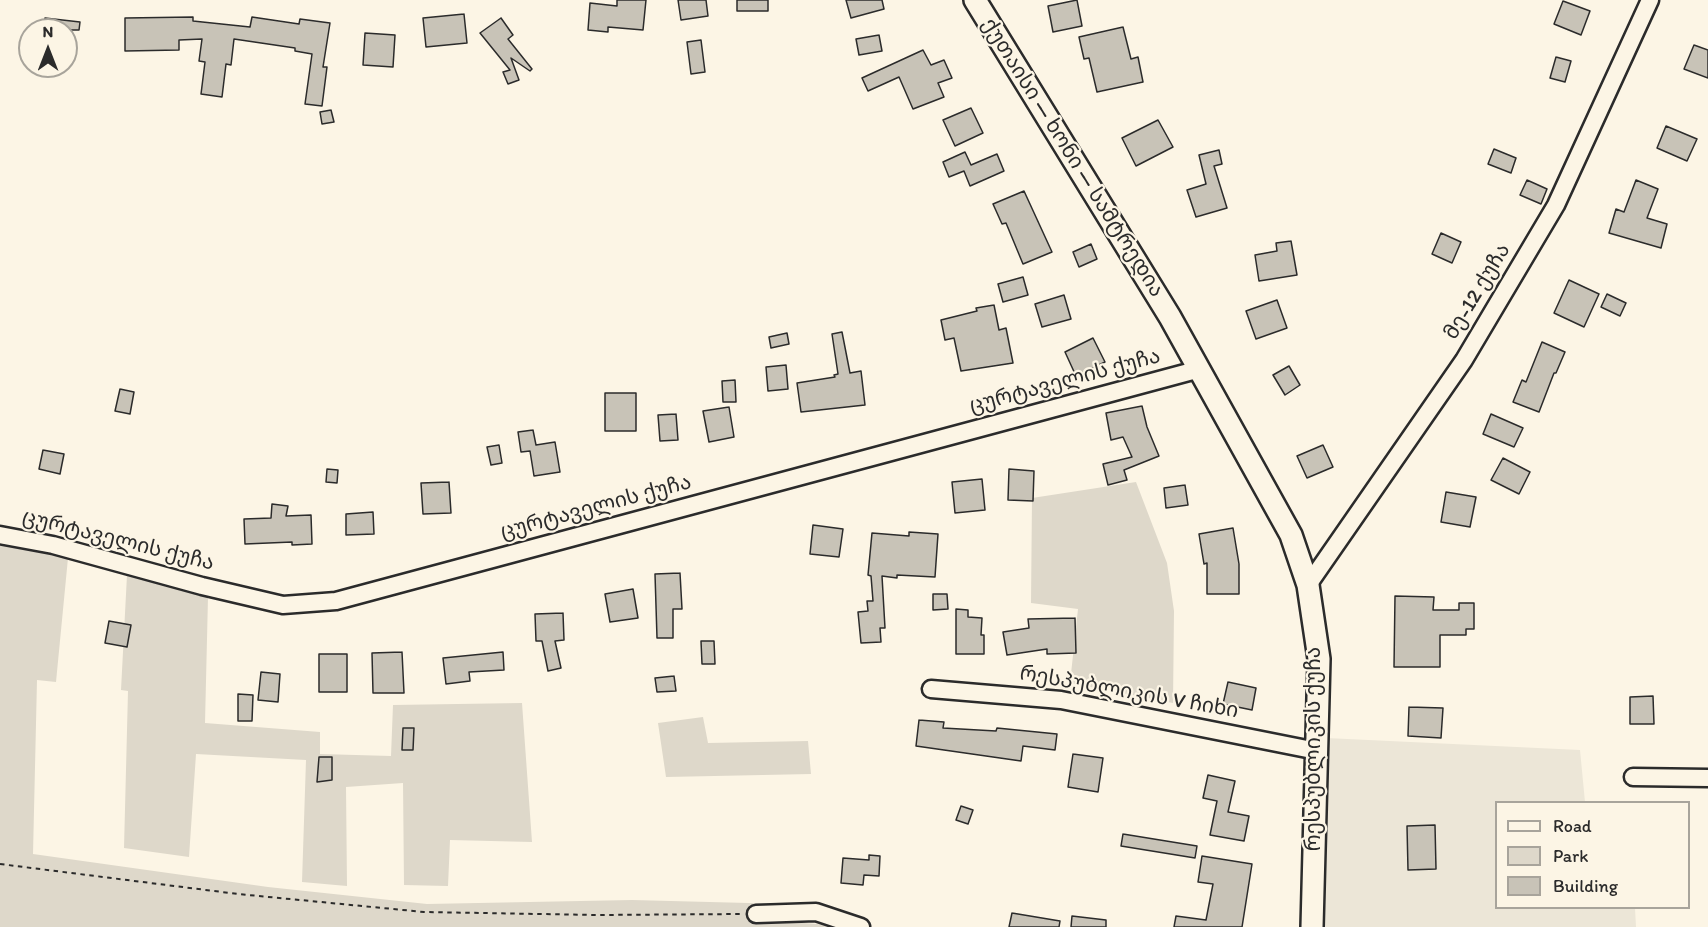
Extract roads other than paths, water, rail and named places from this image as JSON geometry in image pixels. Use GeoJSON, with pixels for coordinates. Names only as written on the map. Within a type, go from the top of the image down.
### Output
{"type":"FeatureCollection","features":[{"type":"Feature","properties":{"kind":"main road","name":"ქუთაისი — ხონი — სამტრედია"},"geometry":{"type":"LineString","coordinates":[[975,0],[1170,317]]}},
{"type":"Feature","properties":{"kind":"main road","name":"რესპუბლიკის ქუჩა"},"geometry":{"type":"LineString","coordinates":[[1170,317],[1291,535],[1308,585],[1319,659],[1312,927]]}},
{"type":"Feature","properties":{"kind":"street","name":"მე-12 ქუჩა"},"geometry":{"type":"LineString","coordinates":[[1308,585],[1464,360],[1556,205],[1650,0]]}},
{"type":"Feature","properties":{"kind":"street","name":"ცურტაველის ქუჩა"},"geometry":{"type":"LineString","coordinates":[[0,535],[52,545],[202,586],[283,605],[336,601],[1200,369]]}},
{"type":"Feature","properties":{"kind":"street","name":"რესპუბლიკის V ჩიხი"},"geometry":{"type":"LineString","coordinates":[[932,689],[1060,700],[1317,751]]}},
{"type":"Feature","properties":{"kind":"street"},"geometry":{"type":"LineString","coordinates":[[1634,777],[1708,778]]}},
{"type":"Feature","properties":{"kind":"street"},"geometry":{"type":"LineString","coordinates":[[756,914],[816,912],[861,927]]}}]}
